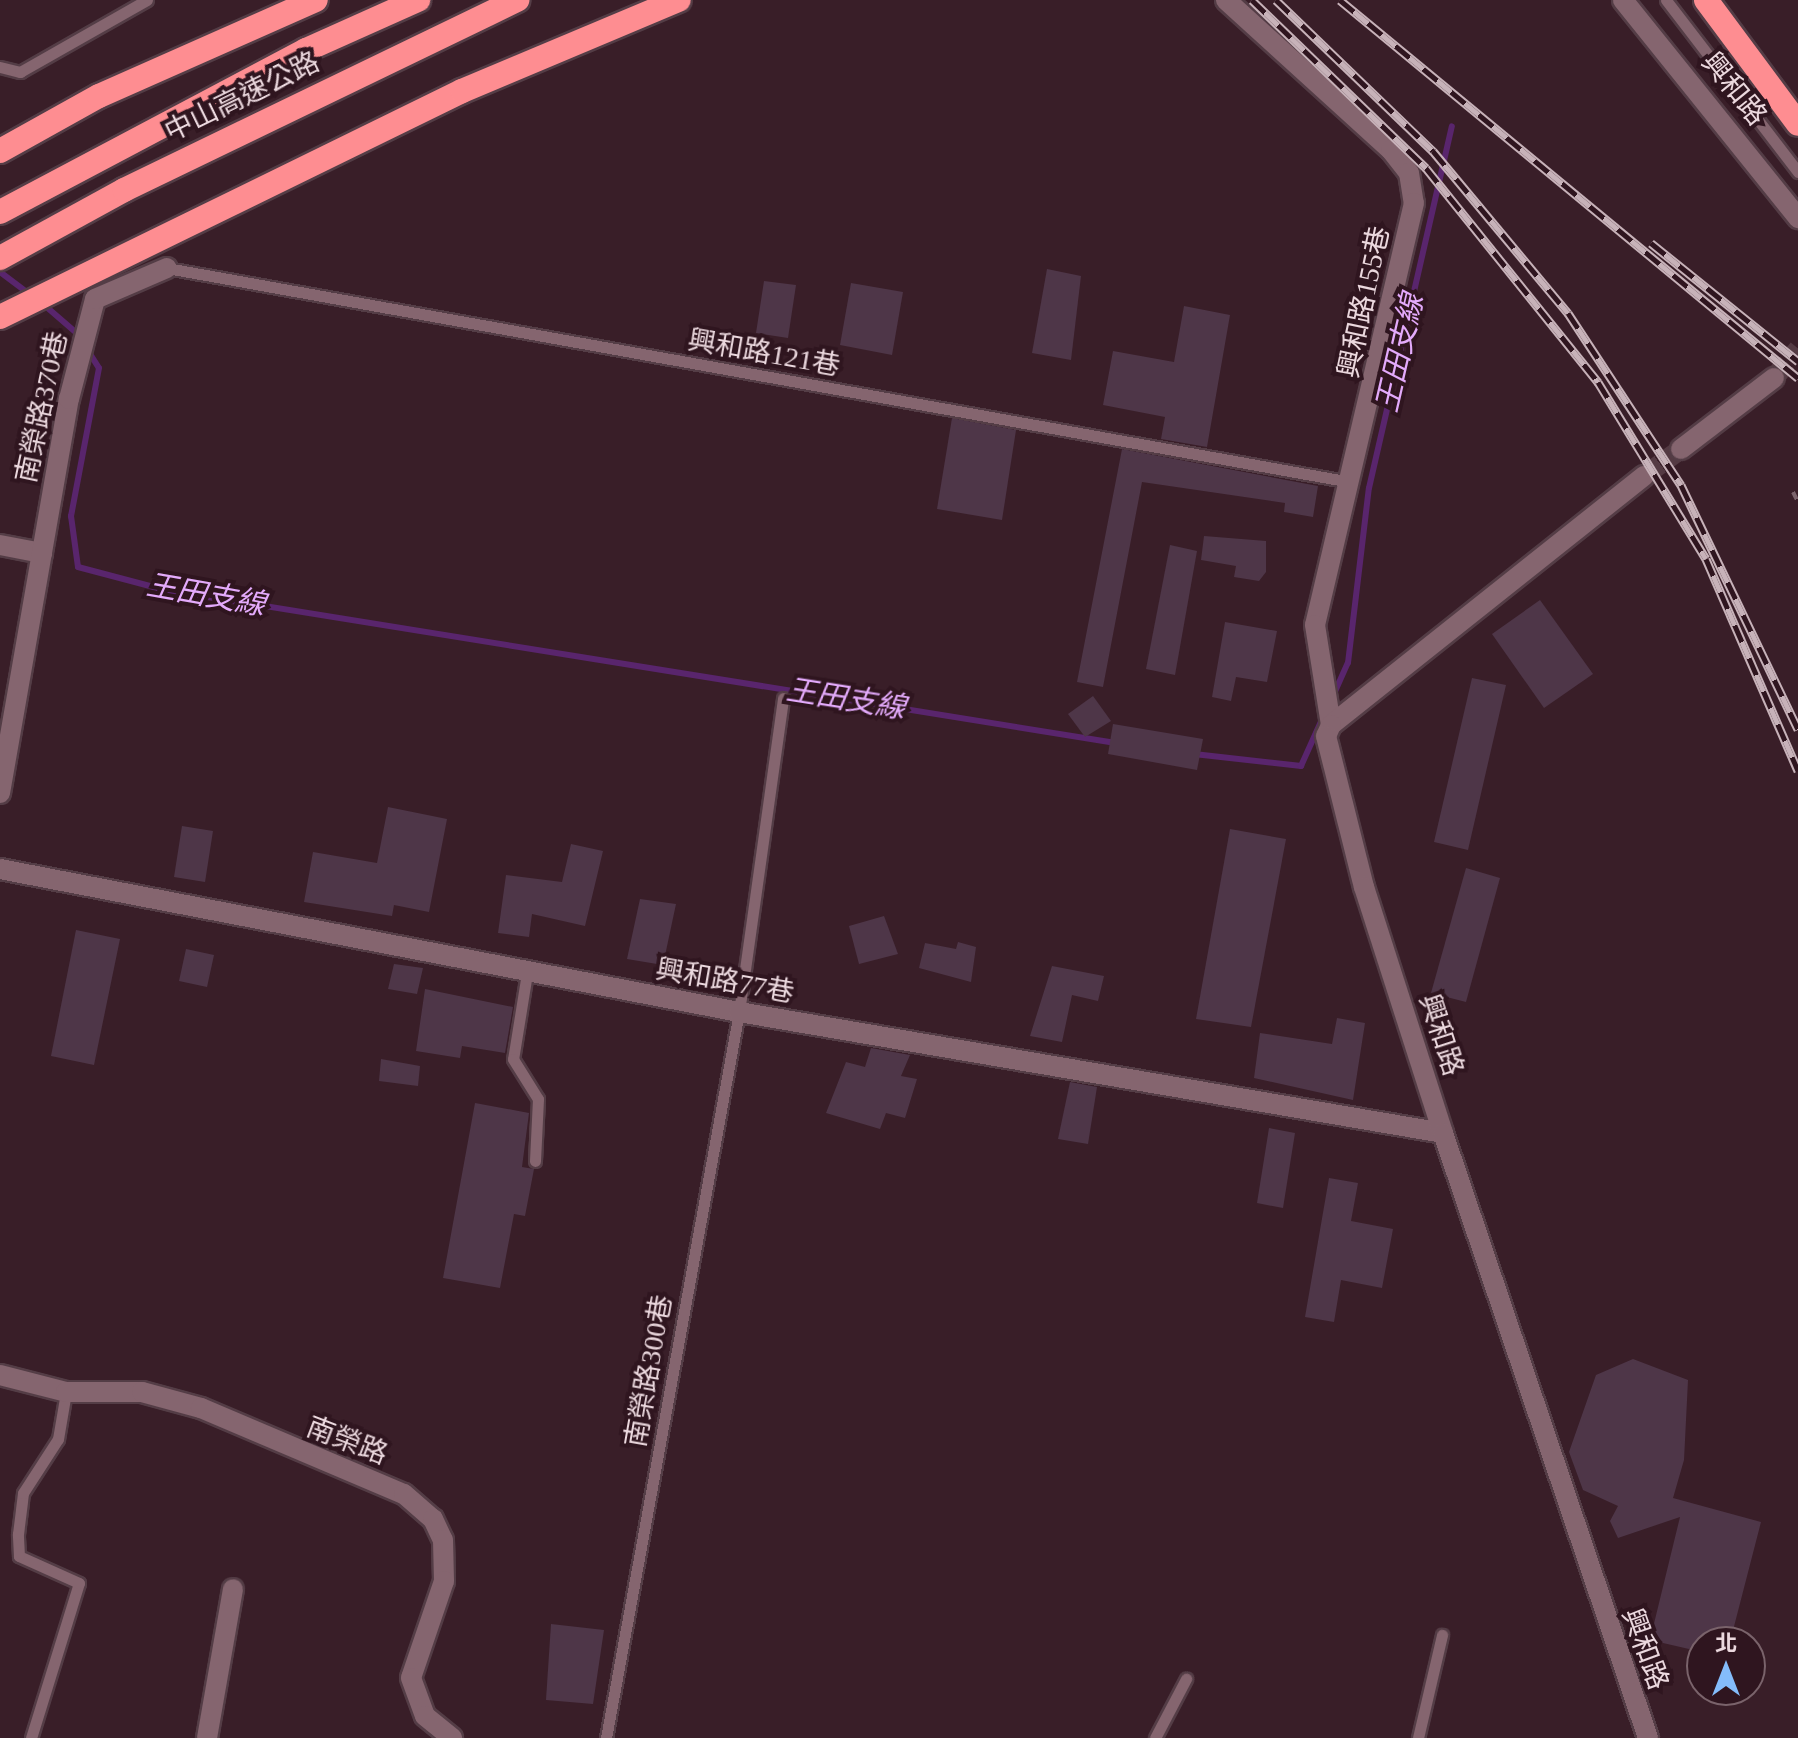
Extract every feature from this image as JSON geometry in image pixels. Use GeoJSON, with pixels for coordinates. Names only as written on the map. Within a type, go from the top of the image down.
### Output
{"type":"FeatureCollection","features":[{"type":"Feature","properties":{"kind":"highway","name":"中山高速公路"},"geometry":{"type":"LineString","coordinates":[[0,151],[99,96],[316,0]]}},
{"type":"Feature","properties":{"kind":"highway","name":"中山高速公路"},"geometry":{"type":"LineString","coordinates":[[0,212],[306,50],[418,0]]}},
{"type":"Feature","properties":{"kind":"highway","name":"中山高速公路"},"geometry":{"type":"LineString","coordinates":[[0,258],[137,183],[517,0]]}},
{"type":"Feature","properties":{"kind":"highway"},"geometry":{"type":"LineString","coordinates":[[0,317],[448,97],[679,0]]}},
{"type":"Feature","properties":{"kind":"highway"},"geometry":{"type":"LineString","coordinates":[[1706,0],[1798,124]]}},
{"type":"Feature","properties":{"kind":"street","name":"興和路155巷"},"geometry":{"type":"LineString","coordinates":[[1226,0],[1409,173],[1414,203],[1353,483],[1315,625],[1325,687]]}},
{"type":"Feature","properties":{"kind":"street","name":"興和路"},"geometry":{"type":"LineString","coordinates":[[1623,0],[1798,218]]}},
{"type":"Feature","properties":{"kind":"street","name":"南榮路370巷"},"geometry":{"type":"LineString","coordinates":[[0,793],[42,553],[95,299],[167,268]]}},
{"type":"Feature","properties":{"kind":"street"},"geometry":{"type":"LineString","coordinates":[[1681,449],[1774,378]]}},
{"type":"Feature","properties":{"kind":"street"},"geometry":{"type":"LineString","coordinates":[[1331,724],[1644,476]]}},
{"type":"Feature","properties":{"kind":"street"},"geometry":{"type":"LineString","coordinates":[[0,545],[42,553]]}},
{"type":"Feature","properties":{"kind":"street","name":"興和路"},"geometry":{"type":"LineString","coordinates":[[1325,687],[1331,724],[1327,751],[1443,1133],[1648,1738]]}},
{"type":"Feature","properties":{"kind":"street","name":"興和路77巷"},"geometry":{"type":"LineString","coordinates":[[0,869],[739,1012],[1443,1133]]}},
{"type":"Feature","properties":{"kind":"street","name":"南榮路"},"geometry":{"type":"LineString","coordinates":[[0,1375],[66,1392],[142,1392],[201,1408],[404,1494],[433,1519],[445,1549],[444,1581],[417,1652],[412,1691],[425,1716],[452,1738]]}},
{"type":"Feature","properties":{"kind":"street"},"geometry":{"type":"LineString","coordinates":[[207,1738],[233,1589]]}},
{"type":"Feature","properties":{"kind":"lane"},"geometry":{"type":"LineString","coordinates":[[0,67],[20,72],[147,0]]}},
{"type":"Feature","properties":{"kind":"lane"},"geometry":{"type":"LineString","coordinates":[[1666,0],[1798,172]]}},
{"type":"Feature","properties":{"kind":"lane","name":"興和路121巷"},"geometry":{"type":"LineString","coordinates":[[167,268],[1353,483]]}},
{"type":"Feature","properties":{"kind":"lane","name":"南榮路300巷"},"geometry":{"type":"LineString","coordinates":[[606,1738],[739,1012],[783,698]]}},
{"type":"Feature","properties":{"kind":"lane"},"geometry":{"type":"LineString","coordinates":[[527,973],[513,1059],[538,1099],[535,1161]]}},
{"type":"Feature","properties":{"kind":"lane"},"geometry":{"type":"LineString","coordinates":[[31,1738],[79,1583],[19,1556],[18,1534],[23,1493],[58,1439],[66,1392]]}},
{"type":"Feature","properties":{"kind":"lane"},"geometry":{"type":"LineString","coordinates":[[1418,1738],[1442,1635]]}},
{"type":"Feature","properties":{"kind":"lane"},"geometry":{"type":"LineString","coordinates":[[1155,1738],[1186,1679]]}},
{"type":"Feature","properties":{"kind":"path"},"geometry":{"type":"LineString","coordinates":[[1793,492],[1798,502]]}},
{"type":"Feature","properties":{"kind":"building"},"geometry":{"type":"Polygon","coordinates":[[[1047,269],[1081,276],[1071,360],[1032,353],[1047,269]]]}},
{"type":"Feature","properties":{"kind":"building"},"geometry":{"type":"Polygon","coordinates":[[[764,281],[796,285],[788,338],[756,333],[764,281]]]}},
{"type":"Feature","properties":{"kind":"building"},"geometry":{"type":"Polygon","coordinates":[[[851,283],[903,292],[892,355],[840,345],[851,283]]]}},
{"type":"Feature","properties":{"kind":"building"},"geometry":{"type":"Polygon","coordinates":[[[1184,306],[1230,315],[1207,447],[1161,439],[1165,417],[1103,405],[1113,351],[1174,362],[1184,306]]]}},
{"type":"Feature","properties":{"kind":"building"},"geometry":{"type":"Polygon","coordinates":[[[952,418],[1016,430],[1002,520],[937,509],[952,418]]]}},
{"type":"Feature","properties":{"kind":"building"},"geometry":{"type":"Polygon","coordinates":[[[1122,449],[1318,486],[1313,517],[1284,512],[1285,503],[1142,482],[1103,687],[1077,682],[1122,449]]]}},
{"type":"Feature","properties":{"kind":"building"},"geometry":{"type":"Polygon","coordinates":[[[1204,536],[1266,541],[1266,572],[1259,581],[1234,577],[1236,566],[1201,560],[1204,536]]]}},
{"type":"Feature","properties":{"kind":"building"},"geometry":{"type":"Polygon","coordinates":[[[1170,545],[1197,551],[1175,675],[1146,669],[1170,545]]]}},
{"type":"Feature","properties":{"kind":"building"},"geometry":{"type":"Polygon","coordinates":[[[1540,600],[1593,674],[1544,708],[1492,634],[1540,600]]]}},
{"type":"Feature","properties":{"kind":"building"},"geometry":{"type":"Polygon","coordinates":[[[1225,622],[1277,631],[1267,682],[1236,677],[1231,701],[1212,697],[1225,622]]]}},
{"type":"Feature","properties":{"kind":"building"},"geometry":{"type":"Polygon","coordinates":[[[1472,678],[1506,685],[1468,850],[1434,842],[1472,678]]]}},
{"type":"Feature","properties":{"kind":"building"},"geometry":{"type":"Polygon","coordinates":[[[1093,696],[1111,721],[1085,737],[1068,714],[1093,696]]]}},
{"type":"Feature","properties":{"kind":"building"},"geometry":{"type":"Polygon","coordinates":[[[1113,724],[1203,739],[1197,770],[1108,754],[1113,724]]]}},
{"type":"Feature","properties":{"kind":"building"},"geometry":{"type":"Polygon","coordinates":[[[388,807],[447,819],[429,912],[394,905],[392,916],[304,902],[313,852],[377,863],[388,807]]]}},
{"type":"Feature","properties":{"kind":"building"},"geometry":{"type":"Polygon","coordinates":[[[182,826],[213,831],[205,882],[174,877],[182,826]]]}},
{"type":"Feature","properties":{"kind":"building"},"geometry":{"type":"Polygon","coordinates":[[[1230,829],[1286,839],[1251,1027],[1196,1019],[1230,829]]]}},
{"type":"Feature","properties":{"kind":"building"},"geometry":{"type":"Polygon","coordinates":[[[571,844],[603,851],[585,926],[532,914],[529,937],[498,933],[506,875],[562,882],[571,844]]]}},
{"type":"Feature","properties":{"kind":"building"},"geometry":{"type":"Polygon","coordinates":[[[1466,868],[1500,878],[1466,1002],[1431,993],[1466,868]]]}},
{"type":"Feature","properties":{"kind":"building"},"geometry":{"type":"Polygon","coordinates":[[[640,899],[676,904],[663,965],[627,959],[640,899]]]}},
{"type":"Feature","properties":{"kind":"building"},"geometry":{"type":"Polygon","coordinates":[[[884,916],[898,954],[859,964],[849,926],[884,916]]]}},
{"type":"Feature","properties":{"kind":"building"},"geometry":{"type":"Polygon","coordinates":[[[76,930],[120,939],[94,1065],[51,1056],[76,930]]]}},
{"type":"Feature","properties":{"kind":"building"},"geometry":{"type":"Polygon","coordinates":[[[958,942],[976,947],[971,982],[919,968],[925,943],[956,949],[958,942]]]}},
{"type":"Feature","properties":{"kind":"building"},"geometry":{"type":"Polygon","coordinates":[[[186,949],[214,955],[207,987],[179,981],[186,949]]]}},
{"type":"Feature","properties":{"kind":"building"},"geometry":{"type":"Polygon","coordinates":[[[394,964],[423,968],[417,994],[388,989],[394,964]]]}},
{"type":"Feature","properties":{"kind":"building"},"geometry":{"type":"Polygon","coordinates":[[[1052,966],[1104,976],[1098,1001],[1072,995],[1062,1042],[1030,1036],[1052,966]]]}},
{"type":"Feature","properties":{"kind":"building"},"geometry":{"type":"Polygon","coordinates":[[[425,989],[513,1007],[505,1053],[462,1046],[460,1058],[416,1051],[425,989]]]}},
{"type":"Feature","properties":{"kind":"building"},"geometry":{"type":"Polygon","coordinates":[[[1337,1018],[1365,1023],[1353,1100],[1254,1078],[1260,1033],[1332,1044],[1337,1018]]]}},
{"type":"Feature","properties":{"kind":"building"},"geometry":{"type":"Polygon","coordinates":[[[871,1048],[910,1055],[901,1076],[917,1079],[905,1118],[886,1113],[880,1129],[826,1113],[846,1062],[865,1067],[871,1048]]]}},
{"type":"Feature","properties":{"kind":"building"},"geometry":{"type":"Polygon","coordinates":[[[381,1059],[420,1066],[418,1086],[379,1081],[381,1059]]]}},
{"type":"Feature","properties":{"kind":"building"},"geometry":{"type":"Polygon","coordinates":[[[1070,1082],[1097,1087],[1088,1144],[1058,1139],[1070,1082]]]}},
{"type":"Feature","properties":{"kind":"building"},"geometry":{"type":"Polygon","coordinates":[[[475,1103],[529,1113],[522,1167],[534,1169],[525,1216],[514,1214],[500,1288],[443,1278],[475,1103]]]}},
{"type":"Feature","properties":{"kind":"building"},"geometry":{"type":"Polygon","coordinates":[[[1269,1128],[1295,1133],[1283,1208],[1257,1203],[1269,1128]]]}},
{"type":"Feature","properties":{"kind":"building"},"geometry":{"type":"Polygon","coordinates":[[[1329,1178],[1358,1183],[1351,1221],[1393,1229],[1382,1288],[1341,1280],[1334,1322],[1305,1317],[1329,1178]]]}},
{"type":"Feature","properties":{"kind":"building"},"geometry":{"type":"Polygon","coordinates":[[[1633,1359],[1688,1380],[1684,1460],[1673,1498],[1761,1522],[1734,1626],[1686,1626],[1686,1648],[1650,1640],[1680,1517],[1618,1538],[1610,1521],[1618,1506],[1583,1490],[1569,1452],[1596,1375],[1633,1359]]]}},
{"type":"Feature","properties":{"kind":"building"},"geometry":{"type":"Polygon","coordinates":[[[551,1624],[604,1630],[593,1704],[546,1700],[551,1624]]]}},
{"type":"Feature","properties":{"kind":"waterway","name":"王田支線"},"geometry":{"type":"LineString","coordinates":[[1333,696],[1348,663],[1369,488],[1452,126]]}},
{"type":"Feature","properties":{"kind":"waterway","name":"王田支線"},"geometry":{"type":"LineString","coordinates":[[0,272],[31,295]]}},
{"type":"Feature","properties":{"kind":"waterway","name":"王田支線"},"geometry":{"type":"LineString","coordinates":[[43,304],[80,336]]}},
{"type":"Feature","properties":{"kind":"waterway","name":"王田支線"},"geometry":{"type":"LineString","coordinates":[[87,349],[99,368],[71,516],[78,567],[165,590],[1116,743]]}},
{"type":"Feature","properties":{"kind":"waterway","name":"王田支線"},"geometry":{"type":"LineString","coordinates":[[1194,754],[1301,766],[1323,717]]}},
{"type":"Feature","properties":{"kind":"tunnel"},"geometry":{"type":"LineString","coordinates":[[1774,378],[1798,349]]}},
{"type":"Feature","properties":{"kind":"tunnel"},"geometry":{"type":"LineString","coordinates":[[1644,476],[1681,449]]}},
{"type":"Feature","properties":{"kind":"railway"},"geometry":{"type":"LineString","coordinates":[[1252,0],[1426,168],[1598,382],[1706,559],[1798,771]]}},
{"type":"Feature","properties":{"kind":"railway"},"geometry":{"type":"LineString","coordinates":[[1276,0],[1433,151],[1568,313],[1681,485],[1798,729]]}},
{"type":"Feature","properties":{"kind":"railway"},"geometry":{"type":"LineString","coordinates":[[1340,0],[1798,378]]}},
{"type":"Feature","properties":{"kind":"railway"},"geometry":{"type":"LineString","coordinates":[[1651,243],[1798,361]]}}]}
